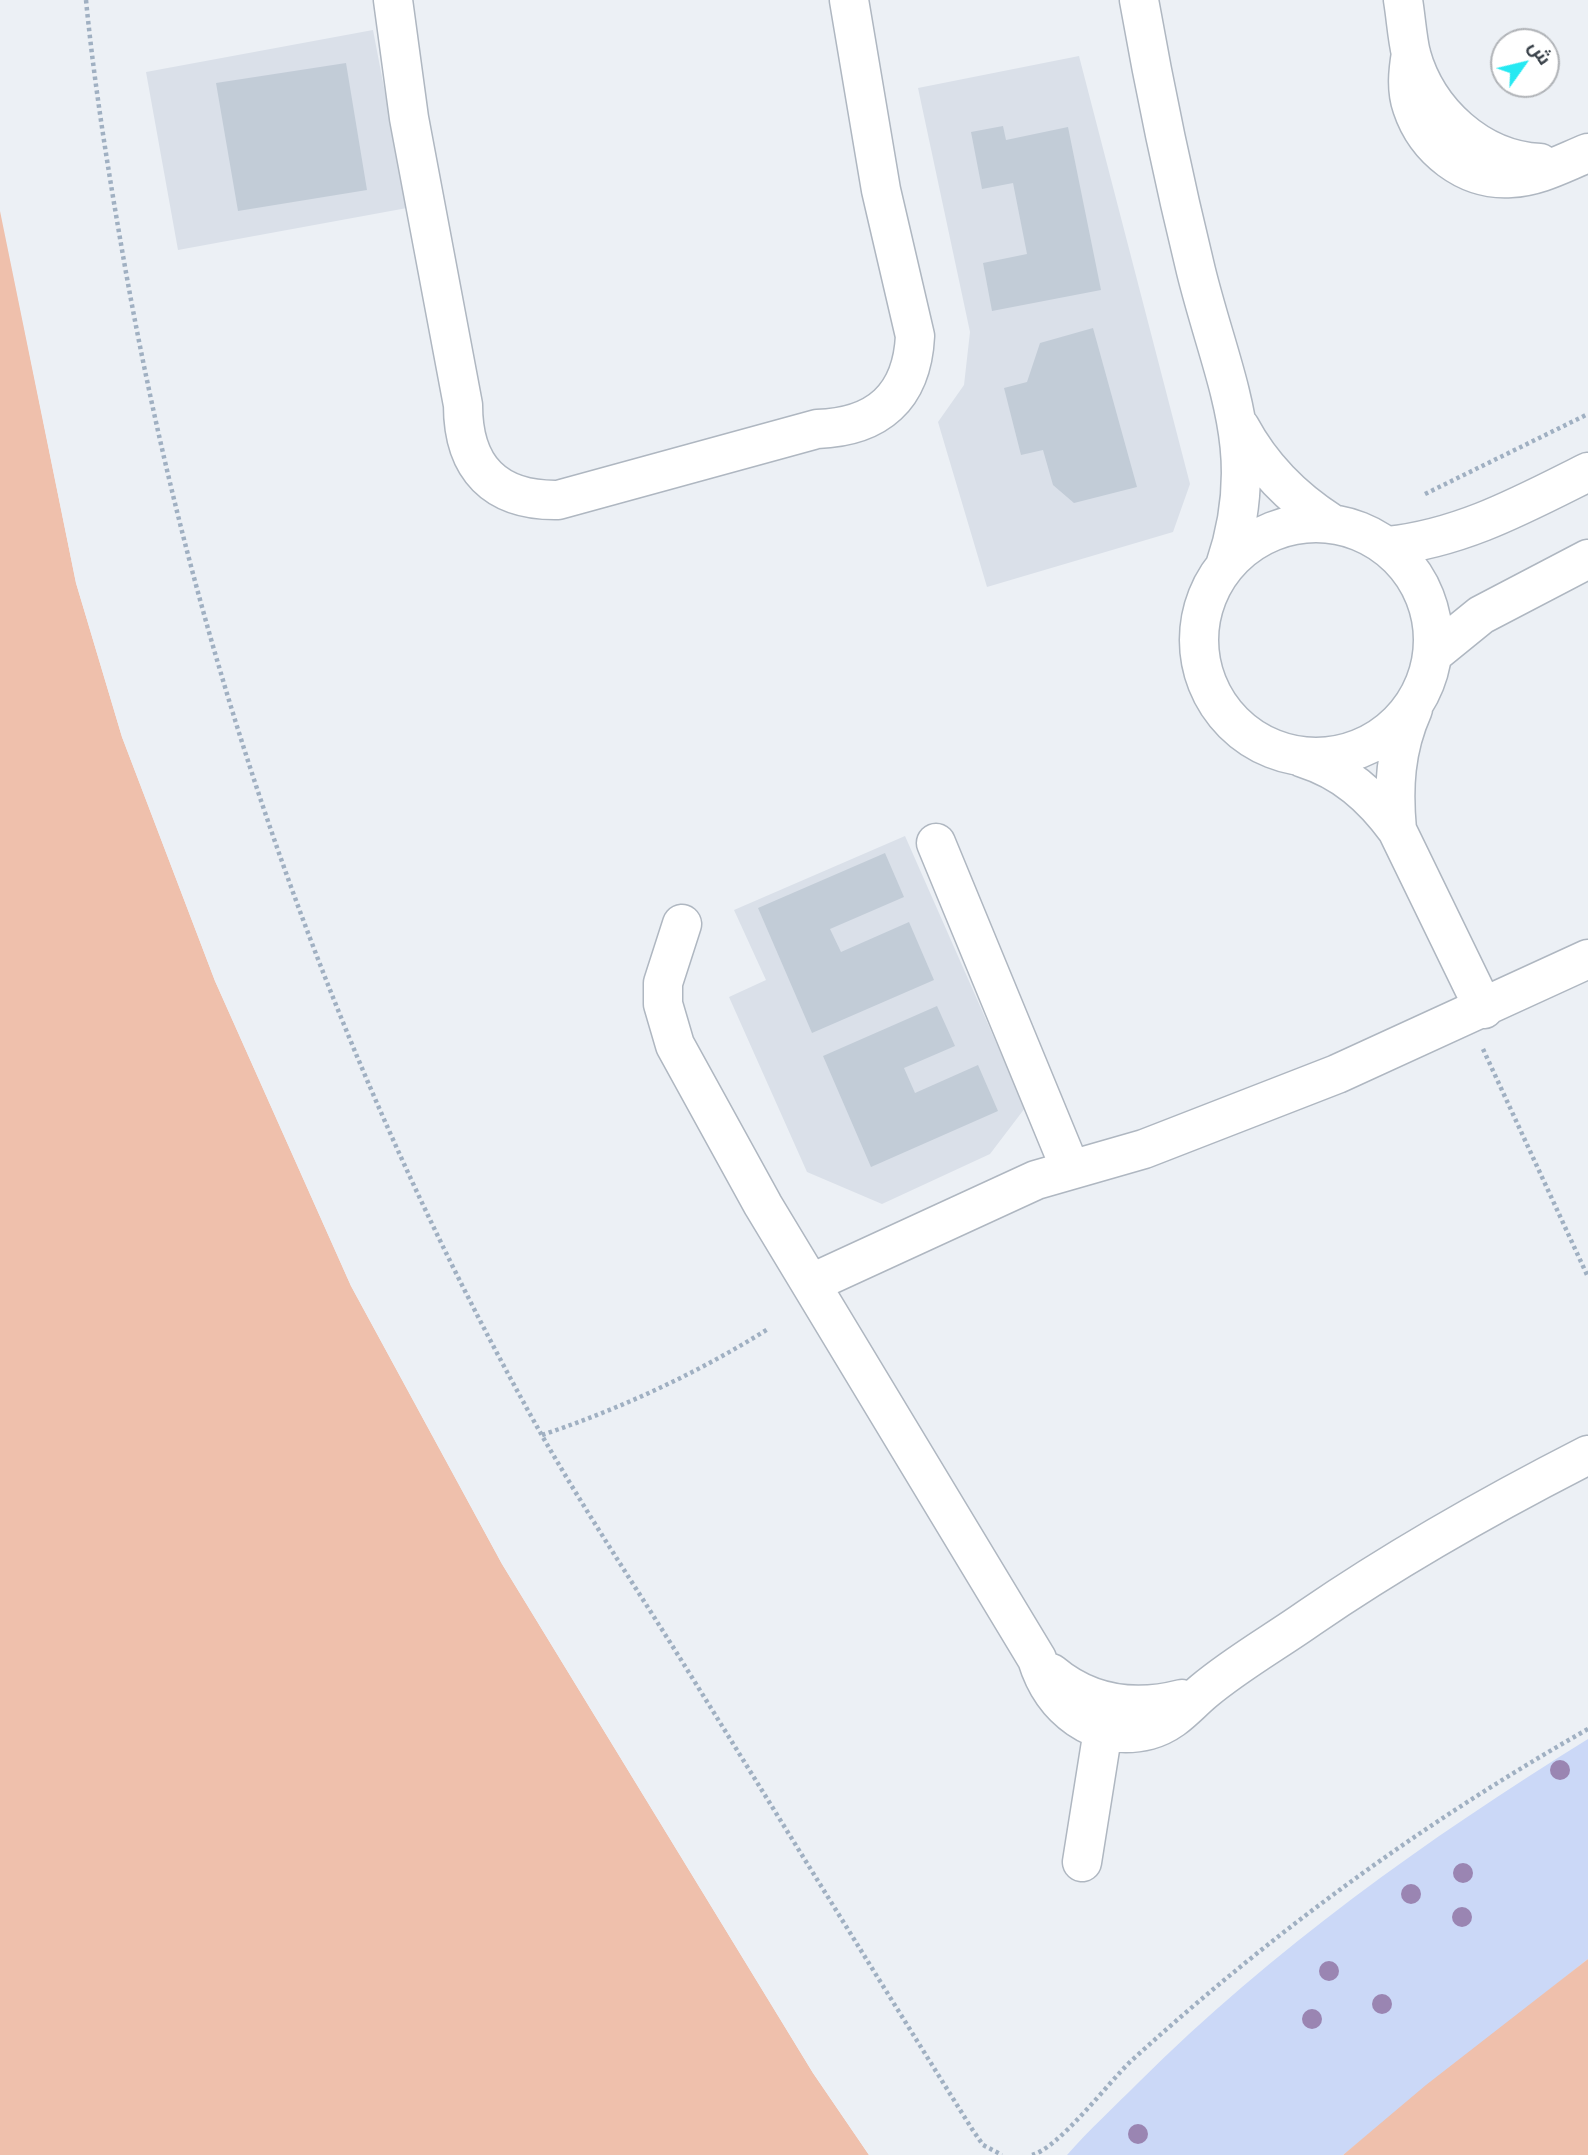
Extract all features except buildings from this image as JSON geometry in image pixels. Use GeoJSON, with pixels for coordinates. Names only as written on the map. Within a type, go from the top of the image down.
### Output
{"type":"FeatureCollection","features":[{"type":"Feature","properties":{"kind":"street"},"geometry":{"type":"LineString","coordinates":[[393,0],[416,159],[463,405],[468,449],[479,468],[495,484],[514,495],[536,500],[558,500],[817,429],[859,400],[877,382],[892,361],[911,314],[881,190],[849,0]]}},
{"type":"Feature","properties":{"kind":"street"},"geometry":{"type":"LineString","coordinates":[[1139,0],[1196,273],[1237,422],[1242,452],[1241,500],[1225,566]]}},
{"type":"Feature","properties":{"kind":"street"},"geometry":{"type":"LineString","coordinates":[[1404,0],[1411,53],[1407,79],[1411,106],[1422,130],[1438,150],[1459,166],[1483,176],[1510,179],[1536,175],[1574,159]]}},
{"type":"Feature","properties":{"kind":"street"},"geometry":{"type":"LineString","coordinates":[[1237,422],[1267,470],[1307,508],[1331,523],[1361,531],[1388,546],[1409,568],[1425,594],[1433,624],[1433,654],[1427,681],[1398,752],[1395,779],[1397,830]]}},
{"type":"Feature","properties":{"kind":"street"},"geometry":{"type":"LineString","coordinates":[[1388,546],[1444,537],[1471,528],[1588,472]]}},
{"type":"Feature","properties":{"kind":"street"},"geometry":{"type":"LineString","coordinates":[[1331,523],[1283,527],[1261,535],[1241,549],[1225,566],[1207,597],[1204,608],[1199,631],[1202,667],[1216,701],[1238,728],[1268,748],[1325,765],[1366,793],[1397,830],[1476,1012]]}},
{"type":"Feature","properties":{"kind":"street"},"geometry":{"type":"LineString","coordinates":[[1433,654],[1480,614],[1588,559]]}},
{"type":"Feature","properties":{"kind":"street"},"geometry":{"type":"LineString","coordinates":[[1303,758],[1336,757],[1366,747],[1394,729],[1416,705]]}},
{"type":"Feature","properties":{"kind":"street"},"geometry":{"type":"LineString","coordinates":[[936,844],[1070,1168]]}},
{"type":"Feature","properties":{"kind":"street"},"geometry":{"type":"LineString","coordinates":[[682,924],[663,983],[668,1025],[718,1126],[1037,1659],[1053,1697],[1067,1711],[1103,1730],[1126,1733],[1149,1730],[1170,1722],[1203,1691],[1426,1543],[1588,1455]]}},
{"type":"Feature","properties":{"kind":"street"},"geometry":{"type":"LineString","coordinates":[[813,1283],[1002,1194],[1070,1168],[1144,1149],[1336,1074],[1588,959]]}},
{"type":"Feature","properties":{"kind":"street"},"geometry":{"type":"LineString","coordinates":[[1037,1659],[1072,1688],[1115,1704],[1160,1705],[1203,1691]]}},
{"type":"Feature","properties":{"kind":"street"},"geometry":{"type":"LineString","coordinates":[[1082,1863],[1103,1730]]}},
{"type":"Feature","properties":{"kind":"path"},"geometry":{"type":"LineString","coordinates":[[86,0],[108,166],[136,327],[164,461],[202,606],[244,749],[293,891],[391,1130],[472,1303],[542,1435],[972,2129],[983,2144],[1002,2155]]}},
{"type":"Feature","properties":{"kind":"path"},"geometry":{"type":"LineString","coordinates":[[1425,494],[1588,414]]}},
{"type":"Feature","properties":{"kind":"path"},"geometry":{"type":"LineString","coordinates":[[1476,1012],[1588,1277]]}},
{"type":"Feature","properties":{"kind":"path"},"geometry":{"type":"LineString","coordinates":[[542,1435],[657,1391],[714,1362],[768,1329]]}},
{"type":"Feature","properties":{"kind":"path"},"geometry":{"type":"LineString","coordinates":[[1032,2155],[1052,2143],[1122,2069],[1219,1982],[1321,1902],[1426,1827],[1588,1729]]}},
{"type":"Feature","properties":{"kind":"shaded area"},"geometry":{"type":"Polygon","coordinates":[[[373,30],[407,208],[178,250],[146,72],[373,30]]]}},
{"type":"Feature","properties":{"kind":"shaded area"},"geometry":{"type":"Polygon","coordinates":[[[1079,56],[1190,484],[1173,532],[987,587],[938,422],[964,385],[970,332],[918,88],[1079,56]]]}},
{"type":"Feature","properties":{"kind":"shaded area"},"geometry":{"type":"Polygon","coordinates":[[[0,211],[76,583],[122,737],[215,981],[351,1286],[502,1564],[813,2073],[869,2155],[0,2155],[0,211]]]}},
{"type":"Feature","properties":{"kind":"shaded area"},"geometry":{"type":"Polygon","coordinates":[[[905,836],[1025,1108],[990,1154],[882,1204],[807,1172],[729,997],[766,980],[734,910],[905,836]]]}},
{"type":"Feature","properties":{"kind":"shaded area"},"geometry":{"type":"Polygon","coordinates":[[[1588,1959],[1588,2155],[1343,2155],[1426,2085],[1588,1959]]]}},
{"type":"Feature","properties":{"kind":"sand"},"geometry":{"type":"Polygon","coordinates":[[[1588,1739],[1588,1959],[1343,2155],[1067,2155],[1190,2034],[1297,1941],[1468,1816],[1588,1739]]]}},
{"type":"Feature","properties":{"kind":"pier"},"geometry":{"type":"Polygon","coordinates":[[[0,207],[3,210],[80,582],[126,735],[219,979],[354,1285],[505,1563],[816,2071],[873,2155],[869,2155],[813,2073],[502,1564],[351,1286],[215,981],[122,737],[76,583],[0,207]]]}}]}
